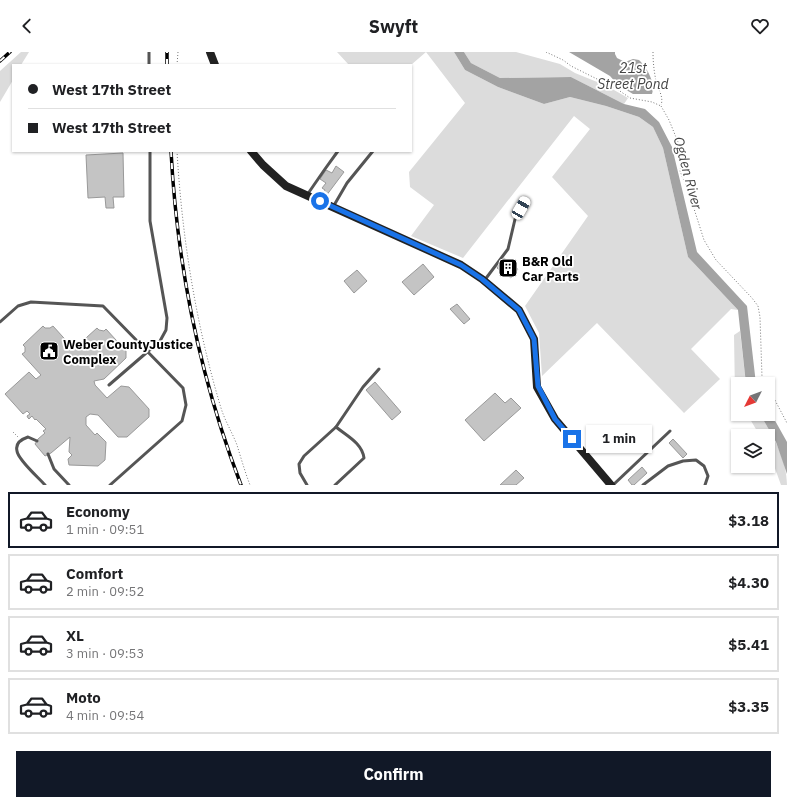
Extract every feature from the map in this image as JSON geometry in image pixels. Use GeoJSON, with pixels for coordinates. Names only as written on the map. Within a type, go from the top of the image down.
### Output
{"type":"FeatureCollection","features":[{"type":"Feature","properties":{"kind":"street"},"geometry":{"type":"LineString","coordinates":[[210,52],[215,64]]}},
{"type":"Feature","properties":{"kind":"street"},"geometry":{"type":"LineString","coordinates":[[252,152],[263,165],[286,186],[461,265],[484,281],[519,310],[534,339],[538,386],[555,419],[612,485]]}},
{"type":"Feature","properties":{"kind":"lane"},"geometry":{"type":"LineString","coordinates":[[149,52],[149,64]]}},
{"type":"Feature","properties":{"kind":"lane"},"geometry":{"type":"LineString","coordinates":[[109,386],[160,341],[166,330],[167,318],[150,221],[150,152]]}},
{"type":"Feature","properties":{"kind":"lane"},"geometry":{"type":"LineString","coordinates":[[307,196],[337,152]]}},
{"type":"Feature","properties":{"kind":"lane"},"geometry":{"type":"LineString","coordinates":[[333,207],[347,183],[373,152]]}},
{"type":"Feature","properties":{"kind":"lane"},"geometry":{"type":"LineString","coordinates":[[484,281],[508,249],[516,215],[525,201]]}},
{"type":"Feature","properties":{"kind":"lane"},"geometry":{"type":"LineString","coordinates":[[1,320],[18,306],[31,302],[103,306],[183,388],[186,405],[182,421],[110,485]]}},
{"type":"Feature","properties":{"kind":"lane"},"geometry":{"type":"LineString","coordinates":[[307,485],[300,473],[299,464],[304,456],[336,427],[359,392],[379,369]]}},
{"type":"Feature","properties":{"kind":"lane"},"geometry":{"type":"LineString","coordinates":[[335,485],[364,458],[363,451],[355,442],[336,427]]}},
{"type":"Feature","properties":{"kind":"lane"},"geometry":{"type":"LineString","coordinates":[[612,485],[670,431]]}},
{"type":"Feature","properties":{"kind":"lane"},"geometry":{"type":"LineString","coordinates":[[37,441],[28,437],[21,440],[17,445],[17,451],[20,458],[45,485]]}},
{"type":"Feature","properties":{"kind":"lane"},"geometry":{"type":"LineString","coordinates":[[48,454],[54,469],[69,485]]}},
{"type":"Feature","properties":{"kind":"lane"},"geometry":{"type":"LineString","coordinates":[[643,485],[668,466],[683,461],[696,460],[704,466],[708,476],[705,485]]}},
{"type":"Feature","properties":{"kind":"path"},"geometry":{"type":"LineString","coordinates":[[177,64],[178,52]]}},
{"type":"Feature","properties":{"kind":"path"},"geometry":{"type":"LineString","coordinates":[[546,52],[617,89],[630,98],[652,102],[661,106],[669,120],[680,147],[680,171],[690,193],[704,240],[716,260],[758,306],[760,316],[762,377]]}},
{"type":"Feature","properties":{"kind":"path"},"geometry":{"type":"LineString","coordinates":[[653,52],[653,65],[663,100],[661,106]]}},
{"type":"Feature","properties":{"kind":"path"},"geometry":{"type":"LineString","coordinates":[[177,152],[187,258],[198,315],[221,409],[237,444],[250,485]]}},
{"type":"Feature","properties":{"kind":"path"},"geometry":{"type":"LineString","coordinates":[[775,400],[787,423]]}},
{"type":"Feature","properties":{"kind":"path"},"geometry":{"type":"LineString","coordinates":[[13,432],[21,440]]}},
{"type":"Feature","properties":{"kind":"shaded area"},"geometry":{"type":"Polygon","coordinates":[[[21,52],[29,52],[22,64],[12,64],[12,82],[0,102],[0,71],[21,52]]]}},
{"type":"Feature","properties":{"kind":"shaded area"},"geometry":{"type":"Polygon","coordinates":[[[337,52],[426,52],[412,64],[348,64],[337,52]]]}},
{"type":"Feature","properties":{"kind":"shaded area"},"geometry":{"type":"Polygon","coordinates":[[[426,52],[454,52],[465,70],[498,87],[544,104],[570,97],[606,106],[639,117],[653,127],[663,148],[688,257],[738,310],[731,309],[691,349],[720,379],[684,413],[597,323],[542,376],[539,333],[525,306],[588,216],[552,177],[590,129],[574,116],[463,258],[411,236],[434,205],[410,187],[409,172],[465,103],[426,52]]]}},
{"type":"Feature","properties":{"kind":"shaded area"},"geometry":{"type":"Polygon","coordinates":[[[464,52],[516,52],[560,64],[575,73],[607,86],[628,98],[624,104],[571,77],[500,78],[471,63],[464,52]]]}},
{"type":"Feature","properties":{"kind":"shaded area"},"geometry":{"type":"Polygon","coordinates":[[[740,331],[745,377],[735,377],[734,335],[740,331]]]}},
{"type":"Feature","properties":{"kind":"shaded area"},"geometry":{"type":"Polygon","coordinates":[[[751,421],[764,421],[769,429],[756,429],[751,421]]]}},
{"type":"Feature","properties":{"kind":"shaded area"},"geometry":{"type":"Polygon","coordinates":[[[775,442],[785,466],[787,485],[781,485],[775,468],[775,442]]]}},
{"type":"Feature","properties":{"kind":"water","name":"Ogden River"},"geometry":{"type":"Polygon","coordinates":[[[454,52],[464,52],[471,63],[500,78],[571,77],[624,104],[645,109],[659,122],[672,147],[697,252],[747,306],[755,377],[745,377],[738,310],[688,257],[663,148],[653,127],[639,117],[606,106],[570,97],[544,104],[498,87],[465,70],[454,52]]]}},
{"type":"Feature","properties":{"kind":"water","name":"21st Street Pond"},"geometry":{"type":"Polygon","coordinates":[[[569,52],[615,52],[617,58],[625,62],[633,59],[639,60],[645,67],[652,81],[652,94],[633,94],[618,85],[610,76],[569,52]]]}},
{"type":"Feature","properties":{"kind":"water"},"geometry":{"type":"Polygon","coordinates":[[[764,421],[775,421],[787,442],[787,474],[775,440],[775,429],[769,429],[764,421]]]}},
{"type":"Feature","properties":{"kind":"building"},"geometry":{"type":"Polygon","coordinates":[[[123,153],[124,197],[113,197],[114,208],[106,208],[105,197],[88,198],[86,155],[123,153]]]}},
{"type":"Feature","properties":{"kind":"building"},"geometry":{"type":"Polygon","coordinates":[[[336,166],[344,172],[326,196],[323,194],[325,190],[322,188],[326,183],[320,179],[326,170],[332,173],[336,166]]]}},
{"type":"Feature","properties":{"kind":"building","name":"B&R Old Car Parts"},"geometry":{"type":"Polygon","coordinates":[[[504,258],[518,269],[511,278],[497,268],[504,258]]]}},
{"type":"Feature","properties":{"kind":"building"},"geometry":{"type":"Polygon","coordinates":[[[423,264],[434,277],[414,295],[402,282],[423,264]]]}},
{"type":"Feature","properties":{"kind":"building"},"geometry":{"type":"Polygon","coordinates":[[[357,270],[367,281],[354,293],[344,281],[357,270]]]}},
{"type":"Feature","properties":{"kind":"building"},"geometry":{"type":"Polygon","coordinates":[[[457,304],[470,319],[464,324],[450,309],[457,304]]]}},
{"type":"Feature","properties":{"kind":"building"},"geometry":{"type":"Polygon","coordinates":[[[43,326],[45,328],[50,328],[53,326],[72,347],[76,347],[97,328],[104,331],[106,329],[126,351],[126,358],[104,379],[94,381],[95,385],[107,398],[121,386],[129,387],[149,409],[149,417],[127,437],[118,437],[98,415],[90,414],[86,417],[86,425],[95,435],[97,433],[106,442],[105,460],[98,466],[69,465],[68,459],[72,455],[69,452],[70,437],[51,453],[45,456],[35,444],[45,433],[43,431],[46,429],[32,416],[29,419],[27,416],[30,414],[27,411],[23,414],[5,394],[29,372],[36,379],[41,375],[22,354],[25,352],[25,347],[23,345],[43,326]]]}},
{"type":"Feature","properties":{"kind":"building"},"geometry":{"type":"Polygon","coordinates":[[[375,382],[401,412],[392,420],[366,390],[375,382]]]}},
{"type":"Feature","properties":{"kind":"building"},"geometry":{"type":"Polygon","coordinates":[[[495,393],[505,403],[511,398],[521,408],[484,441],[465,420],[495,393]]]}},
{"type":"Feature","properties":{"kind":"building"},"geometry":{"type":"Polygon","coordinates":[[[673,439],[687,454],[683,458],[669,443],[673,439]]]}},
{"type":"Feature","properties":{"kind":"building"},"geometry":{"type":"Polygon","coordinates":[[[642,467],[647,473],[634,485],[632,485],[628,480],[642,467]]]}},
{"type":"Feature","properties":{"kind":"building"},"geometry":{"type":"Polygon","coordinates":[[[516,470],[524,478],[516,485],[500,485],[516,470]]]}},
{"type":"Feature","properties":{"kind":"railway"},"geometry":{"type":"LineString","coordinates":[[0,61],[10,52]]}},
{"type":"Feature","properties":{"kind":"railway"},"geometry":{"type":"LineString","coordinates":[[167,52],[167,64]]}},
{"type":"Feature","properties":{"kind":"railway"},"geometry":{"type":"LineString","coordinates":[[171,152],[179,236],[193,321],[202,362],[214,404],[226,445],[241,485]]}},
{"type":"Feature","properties":{"kind":"place","name":"B&R Old Car Parts"},"geometry":{"type":"Point","coordinates":[508,268]}},
{"type":"Feature","properties":{"kind":"place","name":"Weber CountyJustice Complex"},"geometry":{"type":"Point","coordinates":[49,351]}},
{"type":"Feature","properties":{"kind":"route"},"geometry":{"type":"LineString","coordinates":[[320,201],[461,265],[482,279],[519,310],[534,339],[538,386],[555,419],[572,439]]}}]}
